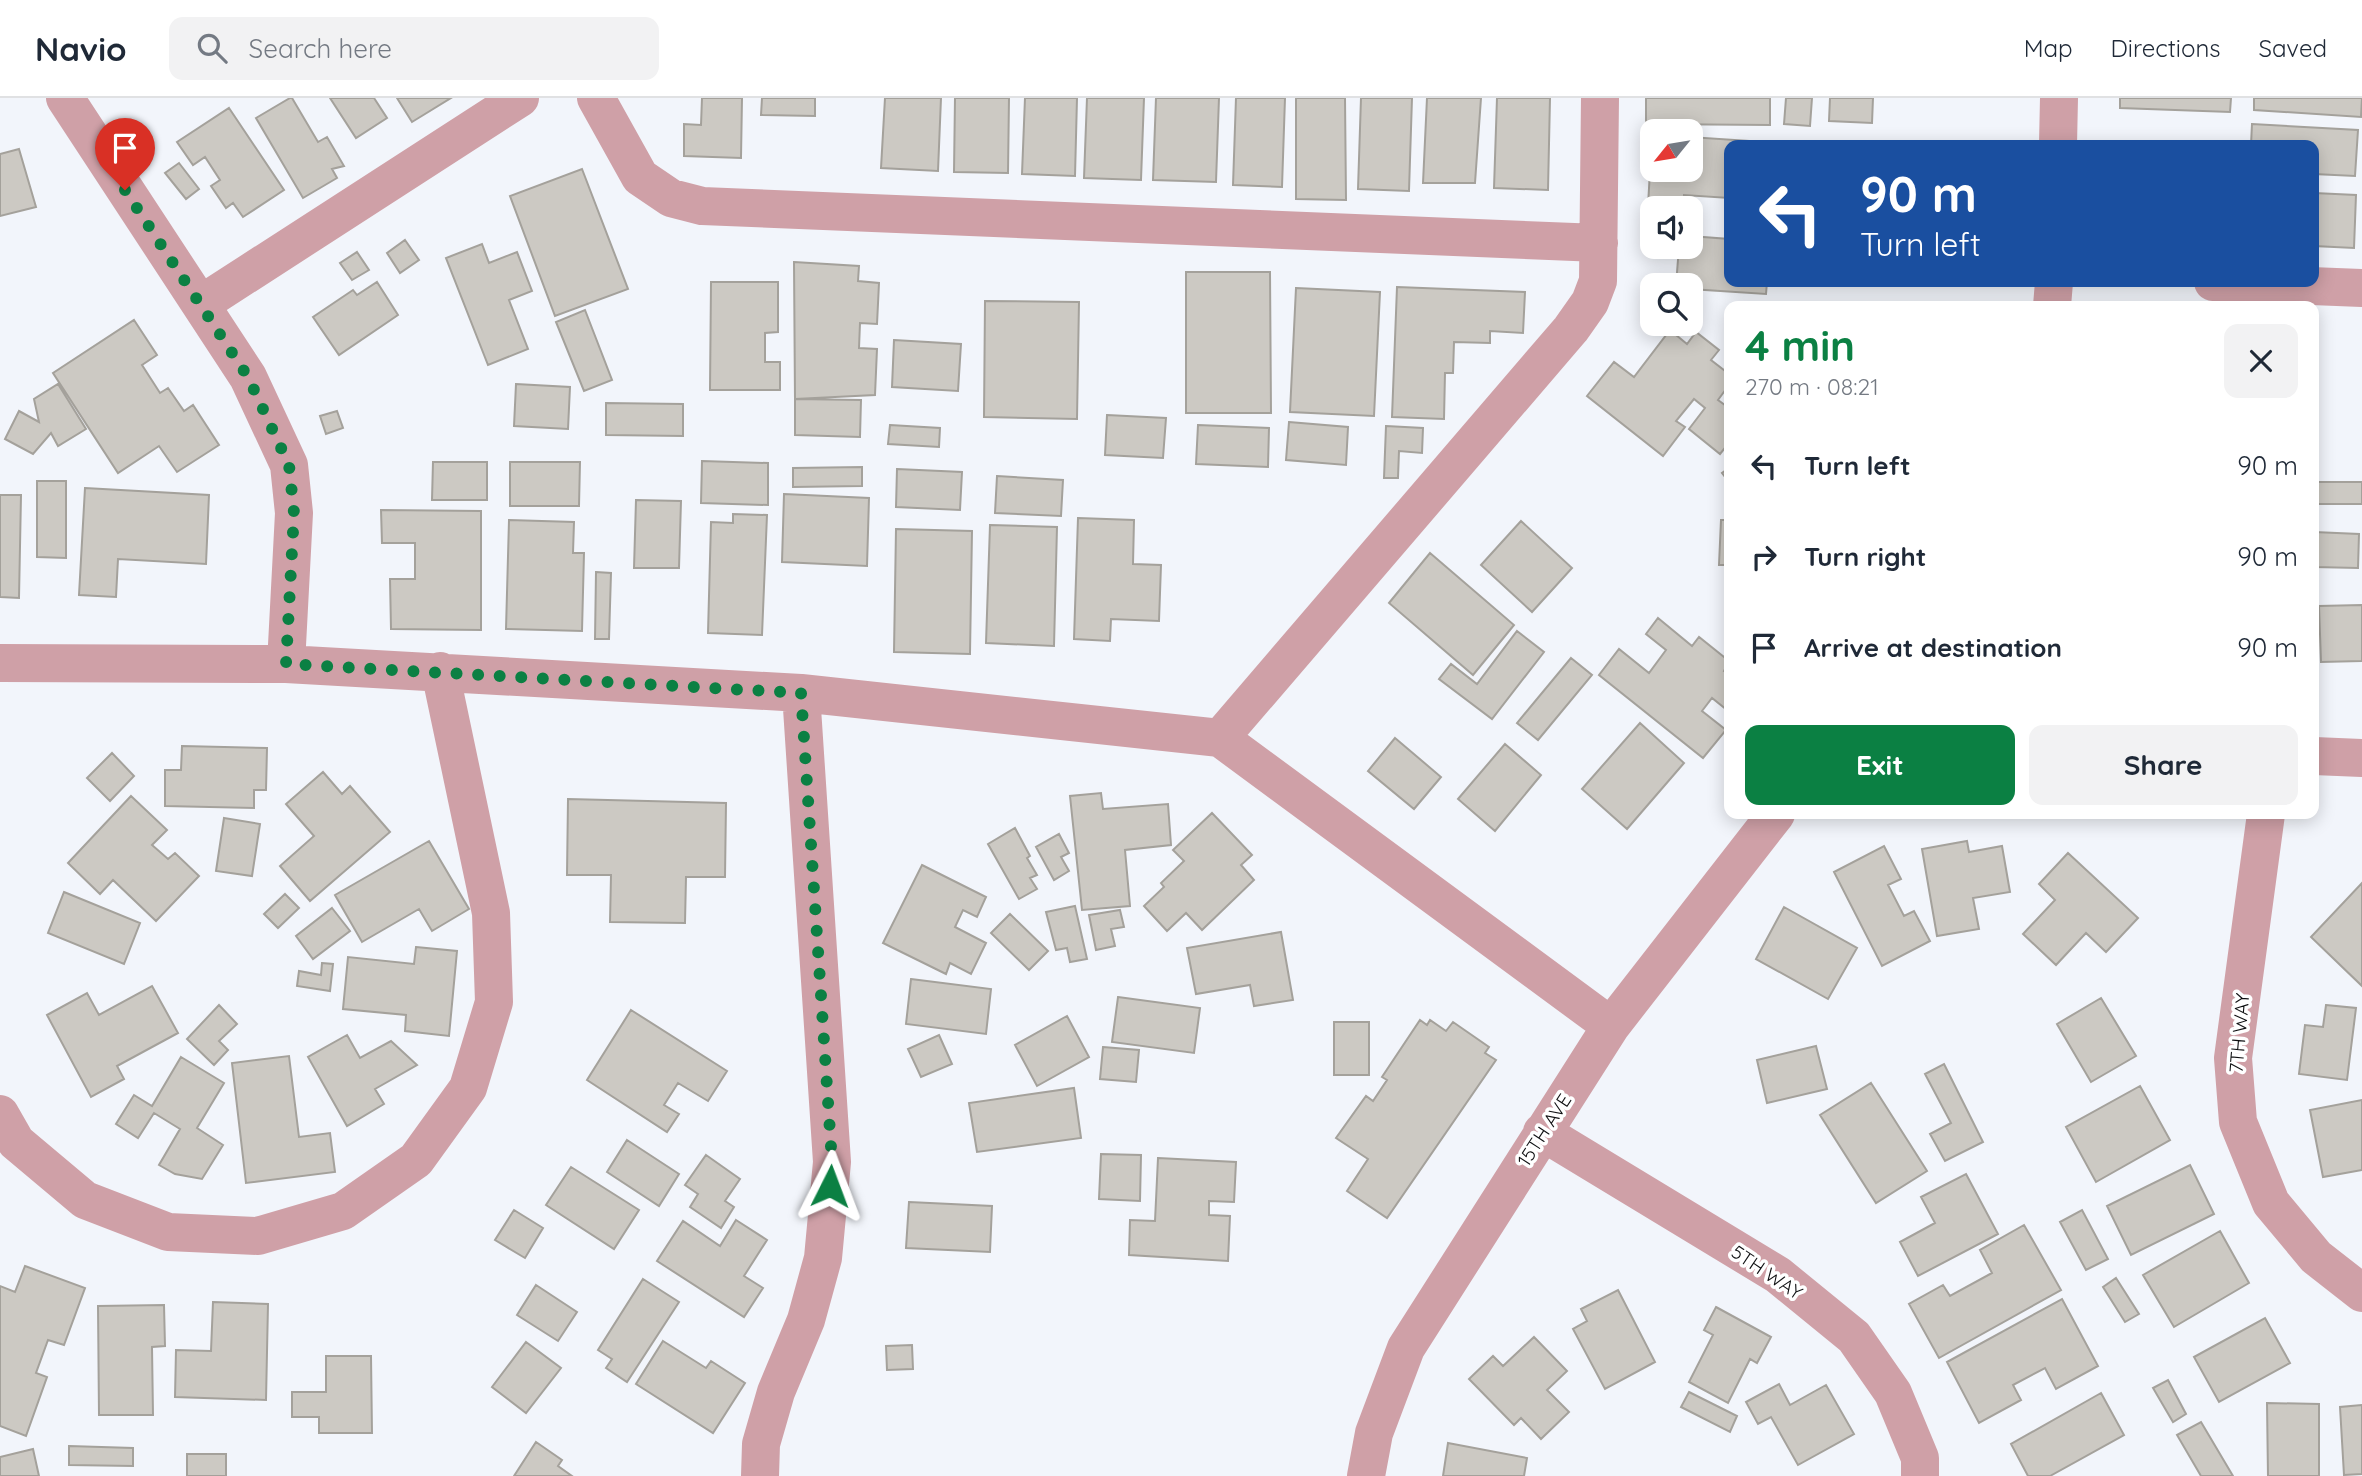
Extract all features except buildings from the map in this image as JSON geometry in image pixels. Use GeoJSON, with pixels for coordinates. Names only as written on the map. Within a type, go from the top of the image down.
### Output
{"type":"FeatureCollection","features":[{"type":"Feature","properties":{"kind":"street"},"geometry":{"type":"LineString","coordinates":[[65,98],[248,377],[289,465],[294,513],[286,664]]}},
{"type":"Feature","properties":{"kind":"street"},"geometry":{"type":"LineString","coordinates":[[201,304],[520,98]]}},
{"type":"Feature","properties":{"kind":"street"},"geometry":{"type":"LineString","coordinates":[[596,98],[640,177],[671,198],[702,206],[1598,243]]}},
{"type":"Feature","properties":{"kind":"street"},"geometry":{"type":"LineString","coordinates":[[1220,738],[1571,328],[1590,302],[1598,281],[1600,98]]}},
{"type":"Feature","properties":{"kind":"street"},"geometry":{"type":"LineString","coordinates":[[2057,140],[2059,98]]}},
{"type":"Feature","properties":{"kind":"street"},"geometry":{"type":"LineString","coordinates":[[2319,286],[2362,288]]}},
{"type":"Feature","properties":{"kind":"street"},"geometry":{"type":"LineString","coordinates":[[0,663],[286,664],[801,693],[1220,738],[1611,1026]]}},
{"type":"Feature","properties":{"kind":"street"},"geometry":{"type":"LineString","coordinates":[[0,1114],[16,1142],[85,1200],[168,1232],[258,1236],[343,1211],[416,1160],[468,1088],[494,1002],[491,913],[440,671]]}},
{"type":"Feature","properties":{"kind":"street"},"geometry":{"type":"LineString","coordinates":[[761,1476],[761,1444],[776,1392],[806,1320],[822,1258],[832,1162],[801,693]]}},
{"type":"Feature","properties":{"kind":"street"},"geometry":{"type":"LineString","coordinates":[[2319,756],[2362,758]]}},
{"type":"Feature","properties":{"kind":"street","name":"15TH AVE"},"geometry":{"type":"LineString","coordinates":[[1366,1476],[1374,1433],[1406,1348],[1611,1026],[1772,819]]}},
{"type":"Feature","properties":{"kind":"street","name":"7TH WAY"},"geometry":{"type":"LineString","coordinates":[[2265,819],[2233,1058],[2238,1122],[2271,1203],[2316,1256],[2362,1293]]}},
{"type":"Feature","properties":{"kind":"street","name":"5TH WAY"},"geometry":{"type":"LineString","coordinates":[[1542,1132],[1778,1275],[1854,1338],[1893,1393],[1920,1458],[1920,1476]]}},
{"type":"Feature","properties":{"kind":"route"},"geometry":{"type":"LineString","coordinates":[[125,190],[248,377],[289,465],[294,513],[286,664],[801,693],[832,1162],[830,1186]]}}]}
